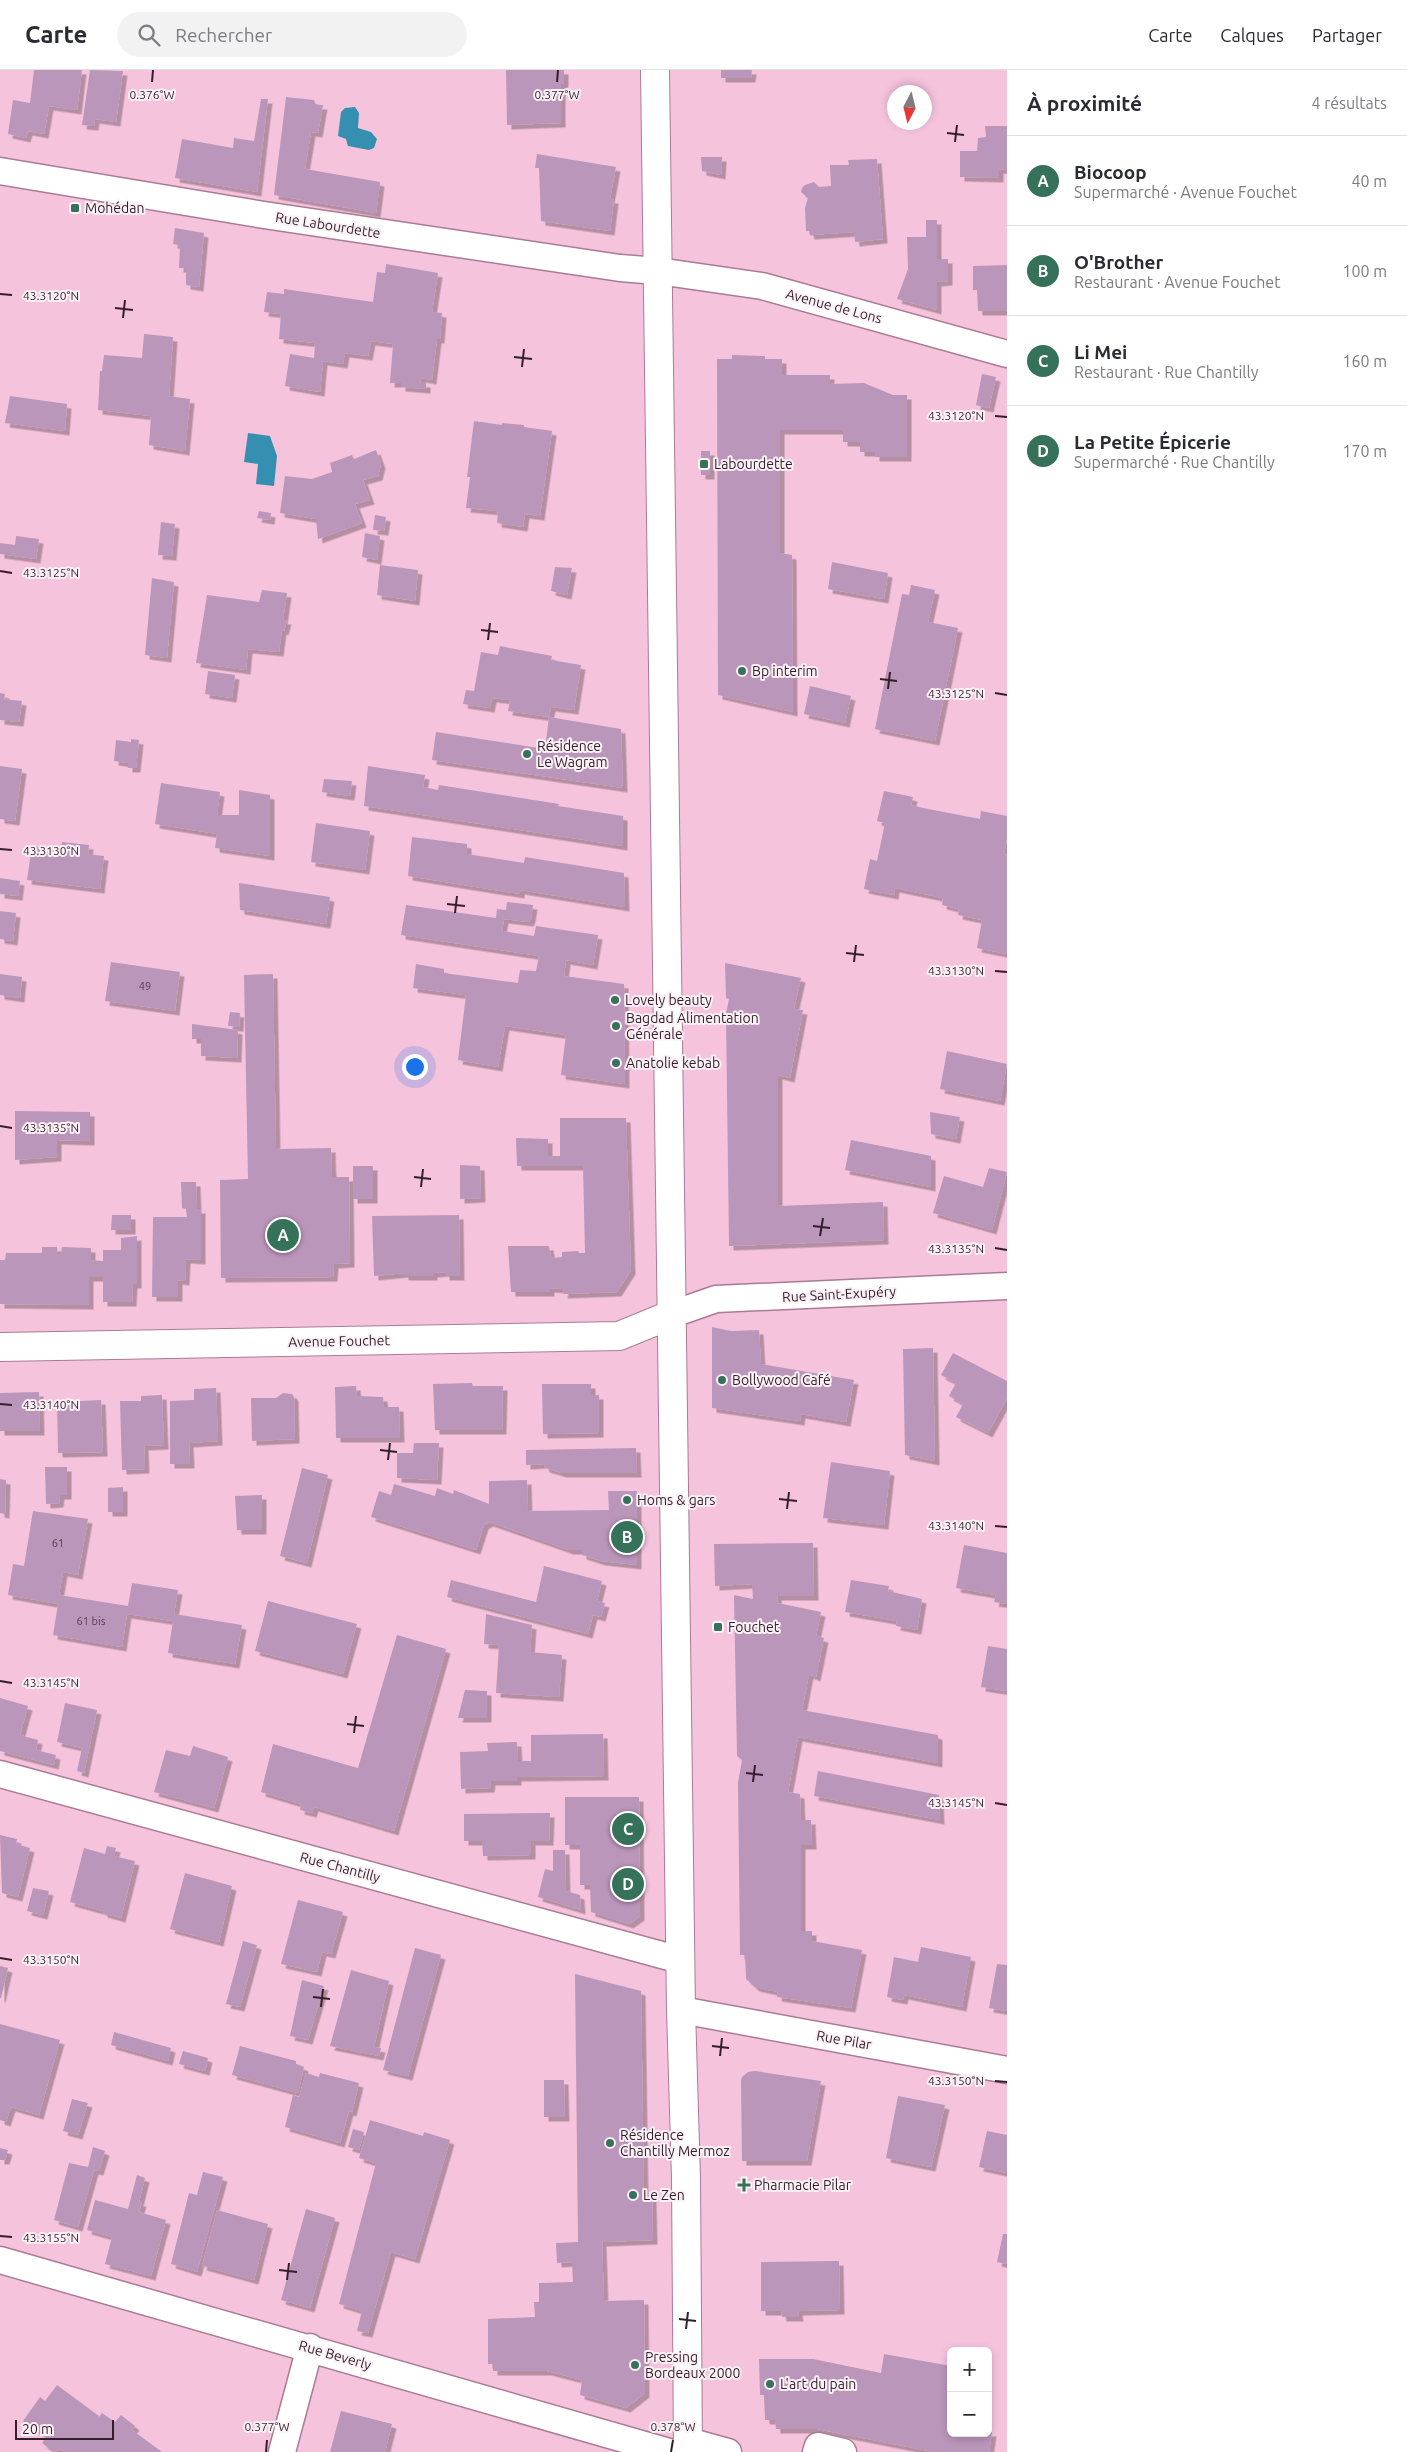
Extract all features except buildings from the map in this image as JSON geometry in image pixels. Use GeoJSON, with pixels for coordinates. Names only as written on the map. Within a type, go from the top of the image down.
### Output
{"type":"FeatureCollection","features":[{"type":"Feature","properties":{"kind":"main road"},"geometry":{"type":"LineString","coordinates":[[655,70],[660,588],[673,1314],[680,1960],[686,2178],[681,2448]]}},
{"type":"Feature","properties":{"kind":"main road","name":"Avenue Fouchet"},"geometry":{"type":"LineString","coordinates":[[0,1347],[619,1336],[673,1314]]}},
{"type":"Feature","properties":{"kind":"street","name":"Rue Labourdette"},"geometry":{"type":"LineString","coordinates":[[0,171],[264,215],[620,268],[658,271]]}},
{"type":"Feature","properties":{"kind":"street","name":"Avenue de Lons"},"geometry":{"type":"LineString","coordinates":[[658,271],[762,286],[1007,354]]}},
{"type":"Feature","properties":{"kind":"street","name":"Rue Saint-Exupéry"},"geometry":{"type":"LineString","coordinates":[[673,1314],[716,1299],[1007,1286]]}},
{"type":"Feature","properties":{"kind":"street","name":"Rue Chantilly"},"geometry":{"type":"LineString","coordinates":[[0,1774],[680,1960]]}},
{"type":"Feature","properties":{"kind":"street","name":"Rue Pilar"},"geometry":{"type":"LineString","coordinates":[[681,2010],[1007,2070]]}},
{"type":"Feature","properties":{"kind":"street","name":"Rue Beverly"},"geometry":{"type":"LineString","coordinates":[[0,2260],[681,2448],[728,2452]]}},
{"type":"Feature","properties":{"kind":"street"},"geometry":{"type":"LineString","coordinates":[[282,2452],[310,2347]]}},
{"type":"Feature","properties":{"kind":"street"},"geometry":{"type":"LineString","coordinates":[[816,2452],[818,2446],[843,2452]]}},
{"type":"Feature","properties":{"kind":"water"},"geometry":{"type":"Polygon","coordinates":[[[355,107],[359,113],[358,128],[371,132],[377,139],[374,148],[369,150],[348,146],[346,139],[338,136],[341,112],[345,108],[355,107]]]}},
{"type":"Feature","properties":{"kind":"water"},"geometry":{"type":"Polygon","coordinates":[[[248,433],[270,436],[277,456],[274,486],[256,484],[258,464],[244,462],[248,433]]]}},
{"type":"Feature","properties":{"kind":"place","name":"Mohédan"},"geometry":{"type":"Point","coordinates":[75,208]}},
{"type":"Feature","properties":{"kind":"place","name":"Labourdette"},"geometry":{"type":"Point","coordinates":[704,464]}},
{"type":"Feature","properties":{"kind":"place","name":"Bp interim"},"geometry":{"type":"Point","coordinates":[742,671]}},
{"type":"Feature","properties":{"kind":"place","name":"Résidence Le Wagram"},"geometry":{"type":"Point","coordinates":[527,754]}},
{"type":"Feature","properties":{"kind":"place","name":"Lovely beauty"},"geometry":{"type":"Point","coordinates":[615,1000]}},
{"type":"Feature","properties":{"kind":"place","name":"Bagdad Alimentation Générale"},"geometry":{"type":"Point","coordinates":[616,1026]}},
{"type":"Feature","properties":{"kind":"place","name":"Anatolie kebab"},"geometry":{"type":"Point","coordinates":[616,1063]}},
{"type":"Feature","properties":{"kind":"place","name":"Biocoop"},"geometry":{"type":"Point","coordinates":[283,1235]}},
{"type":"Feature","properties":{"kind":"place","name":"Bollywood Café"},"geometry":{"type":"Point","coordinates":[722,1380]}},
{"type":"Feature","properties":{"kind":"place","name":"Homs & gars"},"geometry":{"type":"Point","coordinates":[627,1500]}},
{"type":"Feature","properties":{"kind":"place","name":"O'Brother"},"geometry":{"type":"Point","coordinates":[627,1537]}},
{"type":"Feature","properties":{"kind":"place","name":"Fouchet"},"geometry":{"type":"Point","coordinates":[718,1627]}},
{"type":"Feature","properties":{"kind":"place","name":"Li Mei"},"geometry":{"type":"Point","coordinates":[628,1829]}},
{"type":"Feature","properties":{"kind":"place","name":"La Petite Épicerie"},"geometry":{"type":"Point","coordinates":[628,1884]}},
{"type":"Feature","properties":{"kind":"place","name":"Résidence Chantilly Mermoz"},"geometry":{"type":"Point","coordinates":[610,2143]}},
{"type":"Feature","properties":{"kind":"place","name":"Pharmacie Pilar"},"geometry":{"type":"Point","coordinates":[744,2185]}},
{"type":"Feature","properties":{"kind":"place","name":"Le Zen"},"geometry":{"type":"Point","coordinates":[633,2195]}},
{"type":"Feature","properties":{"kind":"place","name":"Pressing Bordeaux 2000"},"geometry":{"type":"Point","coordinates":[635,2365]}},
{"type":"Feature","properties":{"kind":"place","name":"L'art du pain"},"geometry":{"type":"Point","coordinates":[770,2384]}}]}
